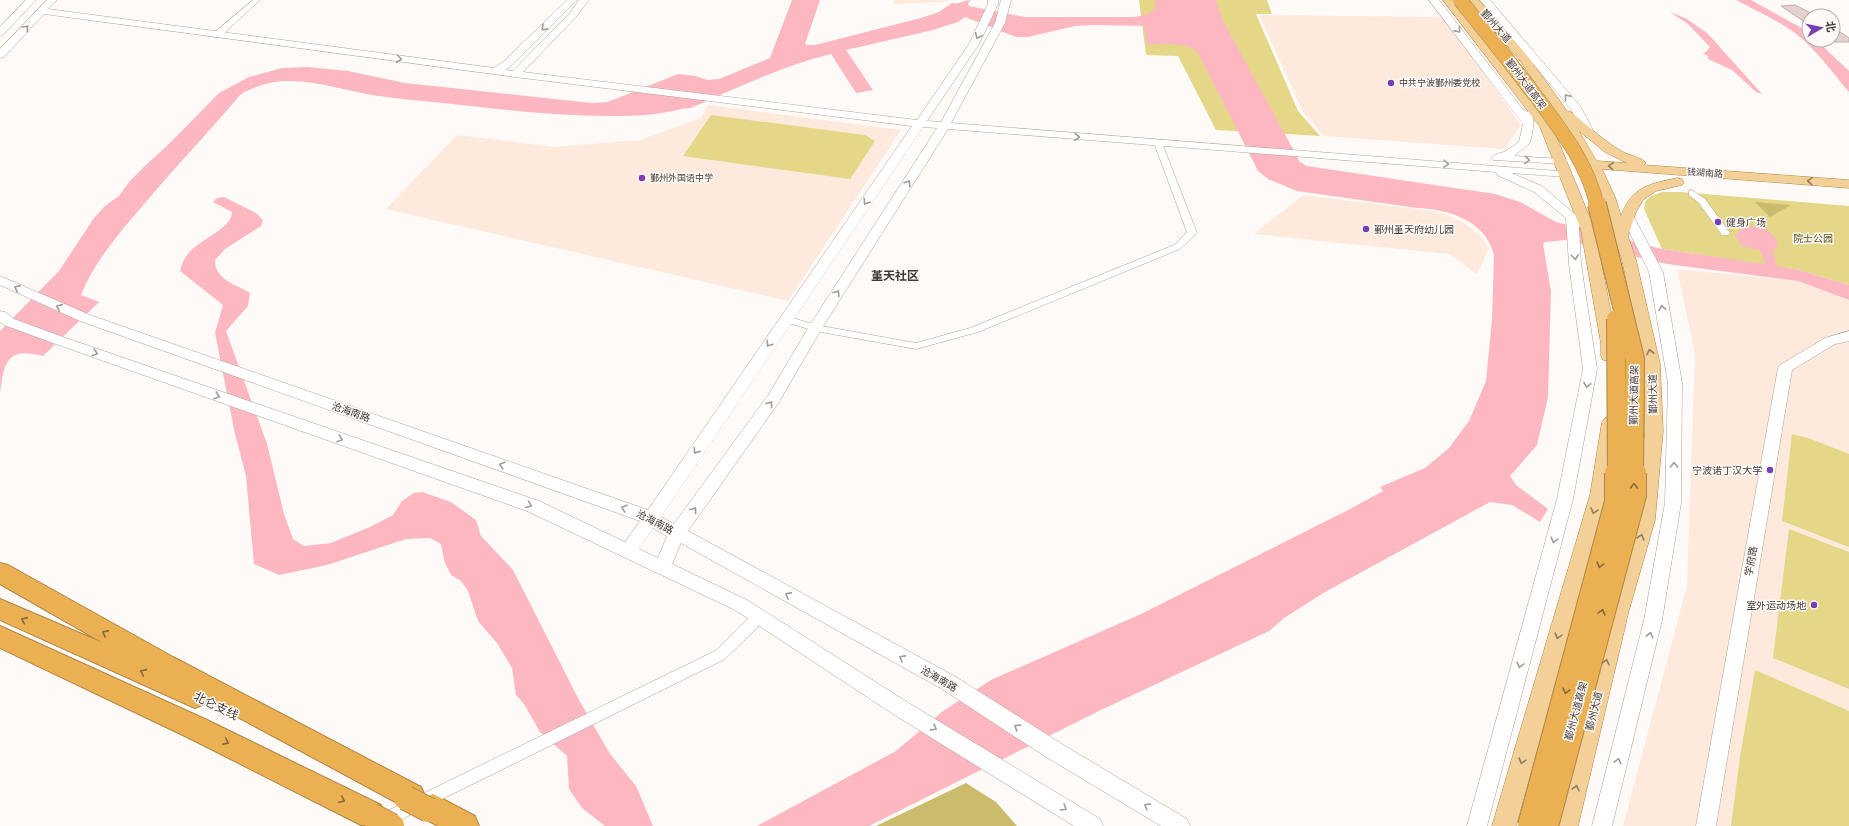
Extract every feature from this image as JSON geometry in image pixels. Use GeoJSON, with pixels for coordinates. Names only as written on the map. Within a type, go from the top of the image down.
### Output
{"type":"FeatureCollection","features":[{"type":"Feature","properties":{"kind":"highway","name":"鄞州大道高架"},"geometry":{"type":"LineString","coordinates":[[1452,0],[1555,135],[1581,191],[1617,324],[1617,502],[1530,826]]}},
{"type":"Feature","properties":{"kind":"highway","name":"鄞州大道高架"},"geometry":{"type":"LineString","coordinates":[[1460,0],[1504,54],[1573,147],[1592,185],[1635,360],[1634,495],[1546,826]]}},
{"type":"Feature","properties":{"kind":"highway"},"geometry":{"type":"LineString","coordinates":[[0,572],[74,616],[189,679],[348,760],[460,826]]}},
{"type":"Feature","properties":{"kind":"highway","name":"北仑支线"},"geometry":{"type":"LineString","coordinates":[[0,609],[175,686],[420,803]]}},
{"type":"Feature","properties":{"kind":"highway"},"geometry":{"type":"LineString","coordinates":[[0,637],[198,729],[379,822]]}},
{"type":"Feature","properties":{"kind":"highway"},"geometry":{"type":"LineString","coordinates":[[0,650],[198,729]]}},
{"type":"Feature","properties":{"kind":"highway"},"geometry":{"type":"LineString","coordinates":[[420,803],[465,826]]}},
{"type":"Feature","properties":{"kind":"main road"},"geometry":{"type":"LineString","coordinates":[[1448,0],[1546,126],[1588,230],[1609,344],[1611,423],[1599,495],[1504,826]]}},
{"type":"Feature","properties":{"kind":"main road","name":"鄞州大道"},"geometry":{"type":"LineString","coordinates":[[1473,0],[1525,60],[1559,110],[1595,170],[1608,197],[1629,260],[1652,364],[1654,431],[1646,520],[1619,610],[1566,826]]}},
{"type":"Feature","properties":{"kind":"main road"},"geometry":{"type":"LineString","coordinates":[[1559,110],[1587,130],[1611,151],[1623,158],[1675,177]]}},
{"type":"Feature","properties":{"kind":"main road","name":"钱湖南路"},"geometry":{"type":"LineString","coordinates":[[1564,168],[1849,194]]}},
{"type":"Feature","properties":{"kind":"main road"},"geometry":{"type":"LineString","coordinates":[[1621,236],[1637,196],[1651,187],[1675,177]]}},
{"type":"Feature","properties":{"kind":"main road","name":"钱湖南路"},"geometry":{"type":"LineString","coordinates":[[1675,177],[1849,184]]}},
{"type":"Feature","properties":{"kind":"street"},"geometry":{"type":"LineString","coordinates":[[0,33],[31,0]]}},
{"type":"Feature","properties":{"kind":"street"},"geometry":{"type":"LineString","coordinates":[[221,32],[257,0]]}},
{"type":"Feature","properties":{"kind":"street"},"geometry":{"type":"LineString","coordinates":[[496,72],[507,64],[572,0]]}},
{"type":"Feature","properties":{"kind":"street"},"geometry":{"type":"LineString","coordinates":[[518,70],[573,15],[584,0]]}},
{"type":"Feature","properties":{"kind":"street"},"geometry":{"type":"LineString","coordinates":[[628,552],[974,44],[993,0]]}},
{"type":"Feature","properties":{"kind":"street"},"geometry":{"type":"LineString","coordinates":[[662,568],[678,533],[774,398],[815,328],[946,123],[1000,23],[1006,0]]}},
{"type":"Feature","properties":{"kind":"street"},"geometry":{"type":"LineString","coordinates":[[1434,0],[1478,56],[1528,124]]}},
{"type":"Feature","properties":{"kind":"street","name":"鄞州大道"},"geometry":{"type":"LineString","coordinates":[[1485,0],[1576,108],[1587,130]]}},
{"type":"Feature","properties":{"kind":"street"},"geometry":{"type":"LineString","coordinates":[[0,56],[46,6],[496,72],[518,70],[922,121],[1158,143],[1494,157],[1564,168]]}},
{"type":"Feature","properties":{"kind":"street"},"geometry":{"type":"LineString","coordinates":[[221,32],[507,64],[518,70]]}},
{"type":"Feature","properties":{"kind":"street"},"geometry":{"type":"LineString","coordinates":[[1494,157],[1507,155],[1524,143],[1528,124],[1524,98]]}},
{"type":"Feature","properties":{"kind":"street"},"geometry":{"type":"LineString","coordinates":[[946,123],[1122,131],[1237,146]]}},
{"type":"Feature","properties":{"kind":"street"},"geometry":{"type":"LineString","coordinates":[[786,319],[815,328],[916,346],[974,330],[1177,247],[1192,233],[1158,143]]}},
{"type":"Feature","properties":{"kind":"street"},"geometry":{"type":"LineString","coordinates":[[1308,150],[1477,166],[1564,168]]}},
{"type":"Feature","properties":{"kind":"street"},"geometry":{"type":"LineString","coordinates":[[1477,166],[1504,174],[1538,189],[1588,230]]}},
{"type":"Feature","properties":{"kind":"street"},"geometry":{"type":"LineString","coordinates":[[1692,193],[1702,201],[1725,233]]}},
{"type":"Feature","properties":{"kind":"street","name":"鄞州大道"},"geometry":{"type":"LineString","coordinates":[[1602,826],[1653,620],[1673,504],[1675,383],[1656,272],[1628,217]]}},
{"type":"Feature","properties":{"kind":"street"},"geometry":{"type":"LineString","coordinates":[[1477,826],[1565,499],[1590,369],[1575,264],[1572,218]]}},
{"type":"Feature","properties":{"kind":"street","name":"沧海南路"},"geometry":{"type":"LineString","coordinates":[[0,280],[85,318],[650,518],[949,683],[1050,748],[1180,826]]}},
{"type":"Feature","properties":{"kind":"street"},"geometry":{"type":"LineString","coordinates":[[4,318],[58,340],[532,506],[740,605],[900,708],[1093,826]]}},
{"type":"Feature","properties":{"kind":"street","name":"学府路"},"geometry":{"type":"LineString","coordinates":[[1706,826],[1785,368],[1830,341],[1849,336]]}},
{"type":"Feature","properties":{"kind":"street"},"geometry":{"type":"LineString","coordinates":[[379,822],[720,656],[760,617]]}},
{"type":"Feature","properties":{"kind":"shaded area"},"geometry":{"type":"Polygon","coordinates":[[[792,0],[820,0],[805,44],[815,45],[921,18],[939,12],[952,3],[968,0],[971,0],[968,3],[969,6],[1025,17],[1133,17],[1152,11],[1156,6],[1155,0],[1216,0],[1222,19],[1300,162],[1307,166],[1495,194],[1520,202],[1556,222],[1662,249],[1765,264],[1760,250],[1743,247],[1734,234],[1737,234],[1742,228],[1738,222],[1755,227],[1761,226],[1767,229],[1778,243],[1777,247],[1773,250],[1777,266],[1800,270],[1849,285],[1849,300],[1798,281],[1667,264],[1565,240],[1545,242],[1543,244],[1551,291],[1548,397],[1537,445],[1510,476],[1516,485],[1548,509],[1540,522],[1512,505],[1490,502],[1325,592],[1284,618],[1269,631],[1103,709],[869,826],[757,826],[896,751],[943,711],[991,680],[1141,614],[1350,509],[1383,491],[1380,487],[1425,468],[1449,448],[1469,421],[1486,381],[1492,320],[1494,255],[1490,243],[1483,233],[1475,225],[1453,214],[1429,209],[1297,191],[1268,179],[1258,171],[1198,53],[1193,49],[1181,45],[1147,44],[1144,26],[1075,26],[1028,37],[1016,37],[965,17],[958,22],[933,30],[846,50],[873,90],[856,93],[831,54],[777,71],[691,108],[637,116],[536,113],[372,95],[322,84],[289,81],[273,82],[256,87],[240,95],[157,189],[109,246],[87,282],[81,295],[99,302],[43,356],[31,353],[14,355],[9,360],[3,374],[0,394],[0,331],[59,271],[94,218],[105,206],[119,196],[130,181],[219,93],[249,77],[282,68],[308,67],[348,71],[405,83],[592,103],[607,102],[678,74],[695,76],[708,80],[719,79],[770,58],[792,0]]]}},
{"type":"Feature","properties":{"kind":"shaded area"},"geometry":{"type":"Polygon","coordinates":[[[894,0],[951,0],[943,2],[893,4],[894,0]]]}},
{"type":"Feature","properties":{"kind":"shaded area"},"geometry":{"type":"Polygon","coordinates":[[[1736,0],[1751,0],[1801,28],[1801,38],[1773,19],[1736,0]]]}},
{"type":"Feature","properties":{"kind":"shaded area"},"geometry":{"type":"Polygon","coordinates":[[[1670,12],[1687,19],[1708,34],[1762,94],[1756,92],[1732,70],[1708,59],[1708,56],[1703,53],[1710,47],[1688,24],[1670,12]]]}},
{"type":"Feature","properties":{"kind":"shaded area","name":"中共宁波鄞州委党校"},"geometry":{"type":"Polygon","coordinates":[[[1259,15],[1441,17],[1471,55],[1521,125],[1504,149],[1324,136],[1303,112],[1259,15]]]}},
{"type":"Feature","properties":{"kind":"shaded area"},"geometry":{"type":"Polygon","coordinates":[[[1812,48],[1825,48],[1849,71],[1849,92],[1812,48]]]}},
{"type":"Feature","properties":{"kind":"shaded area","name":"鄞州外国语中学"},"geometry":{"type":"Polygon","coordinates":[[[708,105],[901,130],[788,301],[386,209],[457,135],[555,147],[640,140],[701,118],[708,105]]]}},
{"type":"Feature","properties":{"kind":"shaded area","name":"鄞州堇天府幼儿园"},"geometry":{"type":"Polygon","coordinates":[[[1303,195],[1440,212],[1464,223],[1481,236],[1489,248],[1477,274],[1449,254],[1254,234],[1303,195]]]}},
{"type":"Feature","properties":{"kind":"shaded area"},"geometry":{"type":"Polygon","coordinates":[[[224,197],[256,213],[263,220],[261,226],[225,249],[215,260],[218,272],[222,277],[250,293],[248,306],[226,331],[267,444],[284,514],[293,539],[304,546],[331,543],[370,527],[393,515],[402,501],[414,493],[422,492],[451,502],[476,520],[481,536],[513,570],[579,700],[610,754],[636,786],[653,826],[605,826],[582,808],[569,789],[567,756],[540,732],[524,704],[516,695],[512,668],[497,643],[478,621],[468,591],[461,581],[451,575],[445,563],[441,544],[430,538],[406,539],[327,565],[279,575],[254,564],[246,476],[235,434],[215,333],[223,305],[180,271],[185,258],[193,249],[221,229],[231,218],[232,212],[213,202],[217,198],[224,197]]]}},
{"type":"Feature","properties":{"kind":"shaded area"},"geometry":{"type":"Polygon","coordinates":[[[1755,202],[1791,205],[1770,217],[1755,202]]]}},
{"type":"Feature","properties":{"kind":"shaded area","name":"宁波诺丁汉大学"},"geometry":{"type":"Polygon","coordinates":[[[1677,269],[1798,281],[1849,300],[1849,826],[1623,826],[1687,586],[1695,354],[1677,269]]]}},
{"type":"Feature","properties":{"kind":"shaded area"},"geometry":{"type":"Polygon","coordinates":[[[966,783],[996,802],[1017,826],[876,826],[966,783]]]}},
{"type":"Feature","properties":{"kind":"green space"},"geometry":{"type":"Polygon","coordinates":[[[1139,0],[1267,0],[1272,14],[1256,14],[1298,111],[1320,136],[1216,130],[1178,56],[1146,55],[1139,0]]]}},
{"type":"Feature","properties":{"kind":"green space"},"geometry":{"type":"Polygon","coordinates":[[[711,115],[865,135],[875,141],[850,179],[683,156],[711,115]]]}},
{"type":"Feature","properties":{"kind":"green space","name":"院士公园"},"geometry":{"type":"Polygon","coordinates":[[[1662,192],[1681,192],[1849,206],[1849,285],[1800,270],[1662,249],[1644,209],[1645,202],[1651,196],[1662,192]]]}},
{"type":"Feature","properties":{"kind":"green space"},"geometry":{"type":"Polygon","coordinates":[[[1792,434],[1811,439],[1849,454],[1849,547],[1782,521],[1792,434]]]}},
{"type":"Feature","properties":{"kind":"green space","name":"室外运动场地"},"geometry":{"type":"Polygon","coordinates":[[[1789,529],[1849,552],[1849,689],[1773,658],[1789,529]]]}},
{"type":"Feature","properties":{"kind":"green space"},"geometry":{"type":"Polygon","coordinates":[[[1755,670],[1849,711],[1849,826],[1731,826],[1740,757],[1755,670]]]}},
{"type":"Feature","properties":{"kind":"building"},"geometry":{"type":"Polygon","coordinates":[[[1795,5],[1801,8],[1801,20],[1781,6],[1795,5]]]}},
{"type":"Feature","properties":{"kind":"building"},"geometry":{"type":"Polygon","coordinates":[[[1841,32],[1849,38],[1849,42],[1841,42],[1841,32]]]}},
{"type":"Feature","properties":{"kind":"place","name":"中共宁波鄞州委党校"},"geometry":{"type":"Point","coordinates":[1391,83]}},
{"type":"Feature","properties":{"kind":"place","name":"鄞州外国语中学"},"geometry":{"type":"Point","coordinates":[642,178]}},
{"type":"Feature","properties":{"kind":"place","name":"健身广场"},"geometry":{"type":"Point","coordinates":[1718,222]}},
{"type":"Feature","properties":{"kind":"place","name":"鄞州堇天府幼儿园"},"geometry":{"type":"Point","coordinates":[1366,229]}},
{"type":"Feature","properties":{"kind":"place","name":"宁波诺丁汉大学"},"geometry":{"type":"Point","coordinates":[1770,470]}},
{"type":"Feature","properties":{"kind":"place","name":"室外运动场地"},"geometry":{"type":"Point","coordinates":[1814,605]}},
{"type":"Feature","properties":{"kind":"district","name":"堇天社区"},"geometry":{"type":"Point","coordinates":[895,276]}}]}
